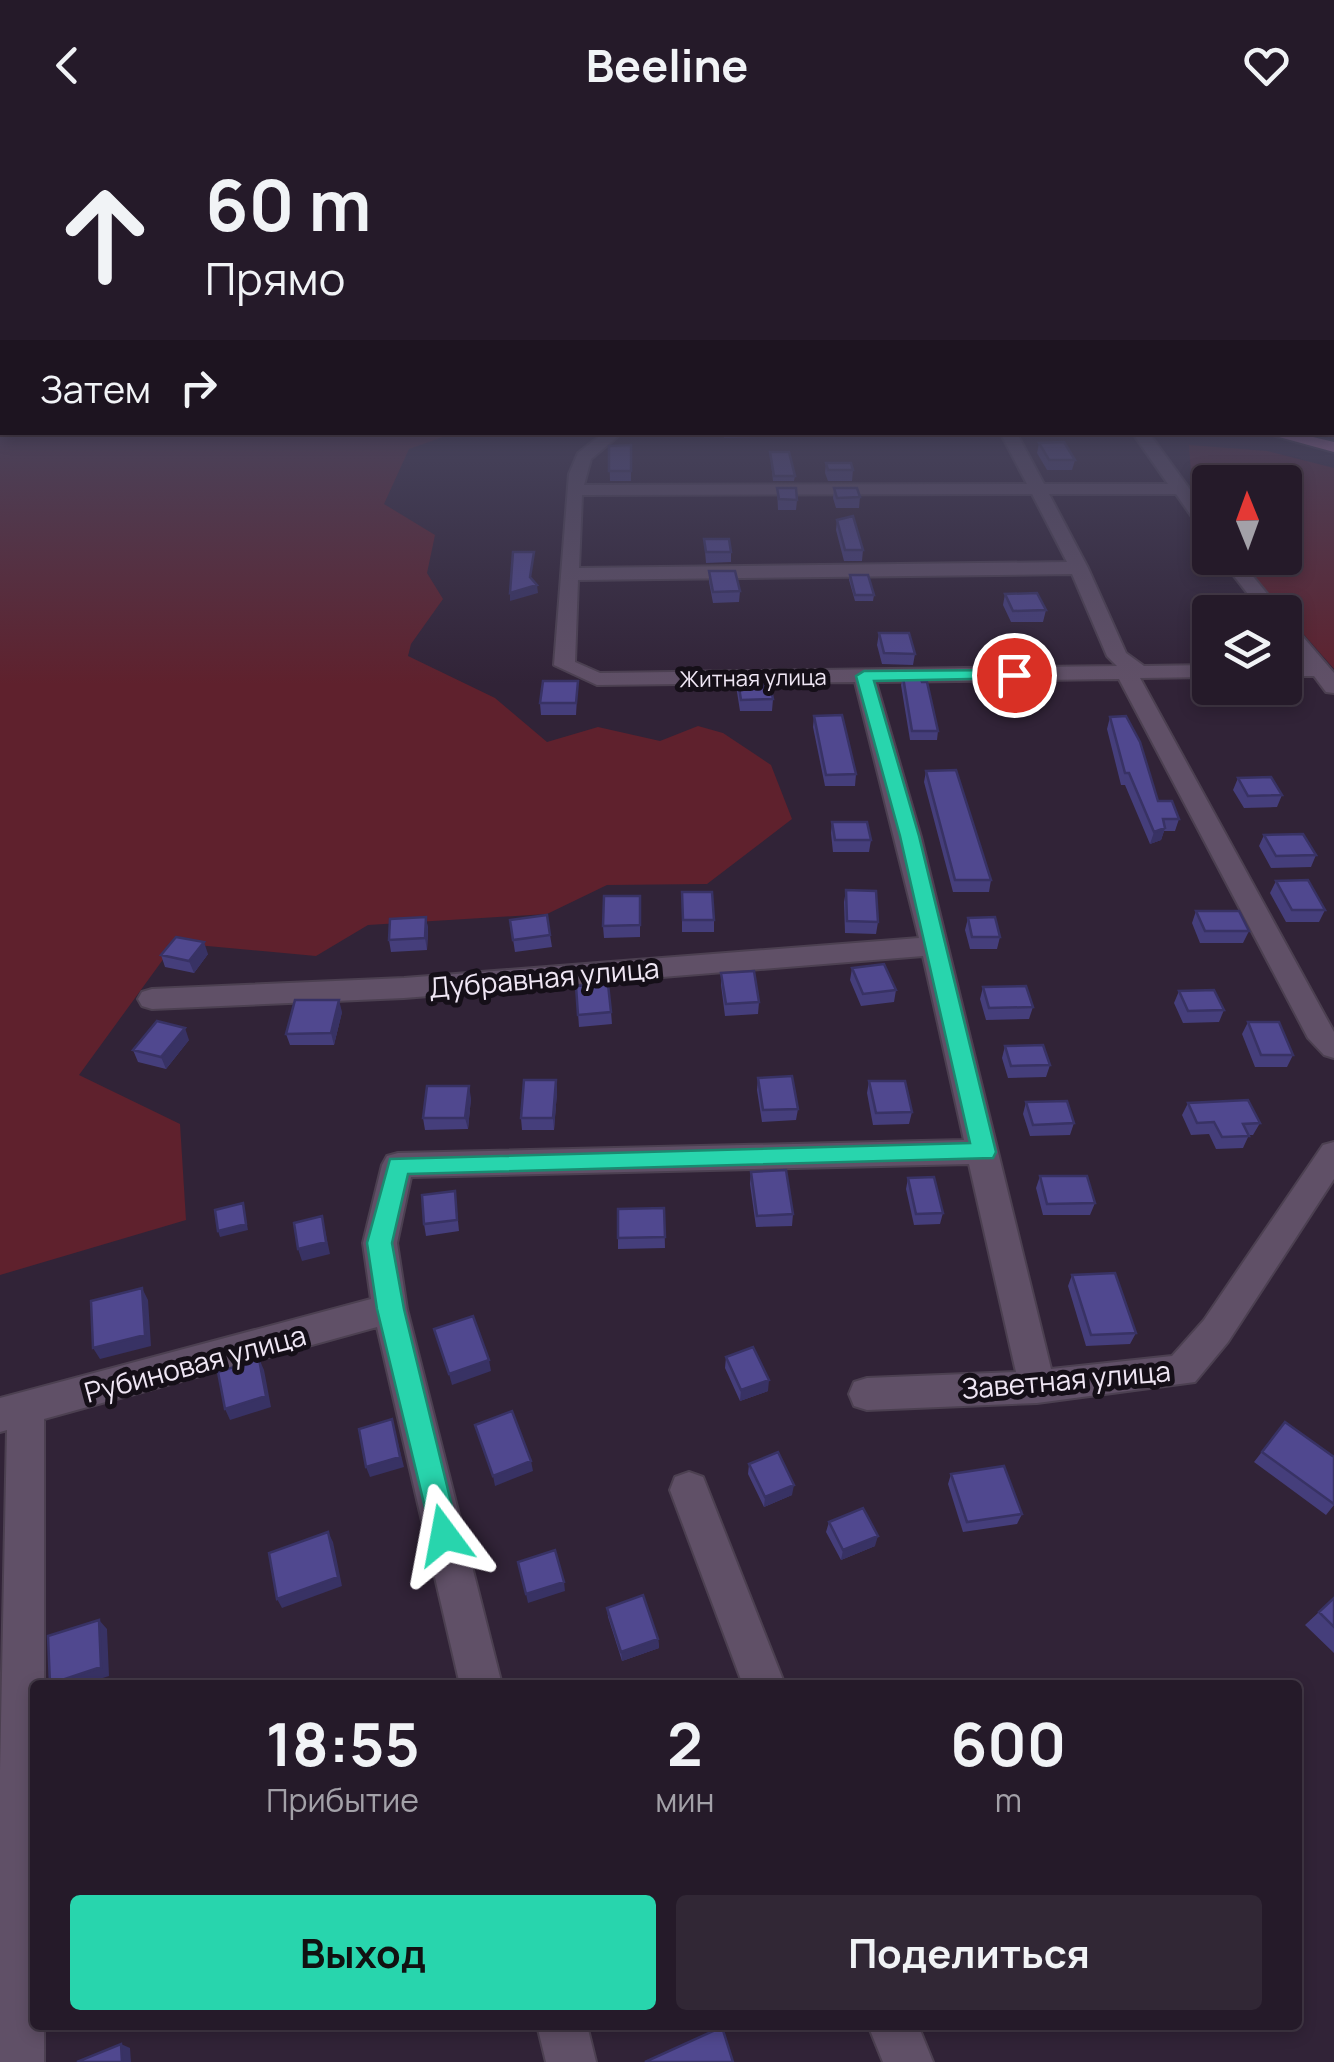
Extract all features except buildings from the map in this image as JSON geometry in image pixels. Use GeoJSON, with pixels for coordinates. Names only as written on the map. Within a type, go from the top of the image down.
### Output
{"type":"FeatureCollection","features":[{"type":"Feature","properties":{"kind":"street"},"geometry":{"type":"LineString","coordinates":[[573,504],[569,574],[1079,568]]}},
{"type":"Feature","properties":{"kind":"street"},"geometry":{"type":"LineString","coordinates":[[1044,504],[1079,568],[1117,656],[1133,673],[1322,1038],[1334,1048]]}},
{"type":"Feature","properties":{"kind":"street","name":"Житная улица"},"geometry":{"type":"LineString","coordinates":[[569,574],[564,665],[597,679],[1192,671]]}},
{"type":"Feature","properties":{"kind":"street"},"geometry":{"type":"LineString","coordinates":[[1243,575],[1258,595]]}},
{"type":"Feature","properties":{"kind":"street"},"geometry":{"type":"LineString","coordinates":[[1302,648],[1327,678]]}},
{"type":"Feature","properties":{"kind":"street"},"geometry":{"type":"LineString","coordinates":[[1302,673],[1327,678]]}},
{"type":"Feature","properties":{"kind":"street"},"geometry":{"type":"LineString","coordinates":[[864,676],[935,946],[1037,1387]]}},
{"type":"Feature","properties":{"kind":"street","name":"Дубравная улица"},"geometry":{"type":"LineString","coordinates":[[152,999],[404,988],[935,946]]}},
{"type":"Feature","properties":{"kind":"street"},"geometry":{"type":"LineString","coordinates":[[479,1680],[390,1309],[380,1243],[398,1165],[984,1152]]}},
{"type":"Feature","properties":{"kind":"street","name":"Заветная улица"},"geometry":{"type":"LineString","coordinates":[[867,1394],[1037,1387],[1182,1371],[1216,1331],[1334,1154]]}},
{"type":"Feature","properties":{"kind":"street","name":"Рубиновая улица"},"geometry":{"type":"LineString","coordinates":[[13,1412],[390,1309]]}},
{"type":"Feature","properties":{"kind":"street"},"geometry":{"type":"LineString","coordinates":[[13,1412],[19,2062]]}},
{"type":"Feature","properties":{"kind":"street"},"geometry":{"type":"LineString","coordinates":[[690,1490],[762,1680]]}},
{"type":"Feature","properties":{"kind":"street"},"geometry":{"type":"LineString","coordinates":[[563,2030],[571,2062]]}},
{"type":"Feature","properties":{"kind":"street"},"geometry":{"type":"LineString","coordinates":[[896,2030],[908,2062]]}},
{"type":"Feature","properties":{"kind":"shaded area"},"geometry":{"type":"Polygon","coordinates":[[[0,504],[384,504],[435,535],[427,573],[443,599],[411,644],[408,656],[495,698],[547,742],[598,727],[660,741],[698,726],[723,733],[771,765],[792,819],[707,884],[607,885],[547,914],[368,925],[316,956],[175,943],[79,1075],[180,1124],[186,1220],[0,1275],[0,504]]]}},
{"type":"Feature","properties":{"kind":"shaded area"},"geometry":{"type":"Polygon","coordinates":[[[1302,504],[1334,504],[1334,669],[1302,632],[1302,595],[1269,595],[1253,575],[1302,575],[1302,504]]]}},
{"type":"Feature","properties":{"kind":"route"},"geometry":{"type":"LineString","coordinates":[[444,1535],[390,1309],[380,1243],[398,1165],[984,1152],[910,836],[864,676],[1014,675]]}}]}
